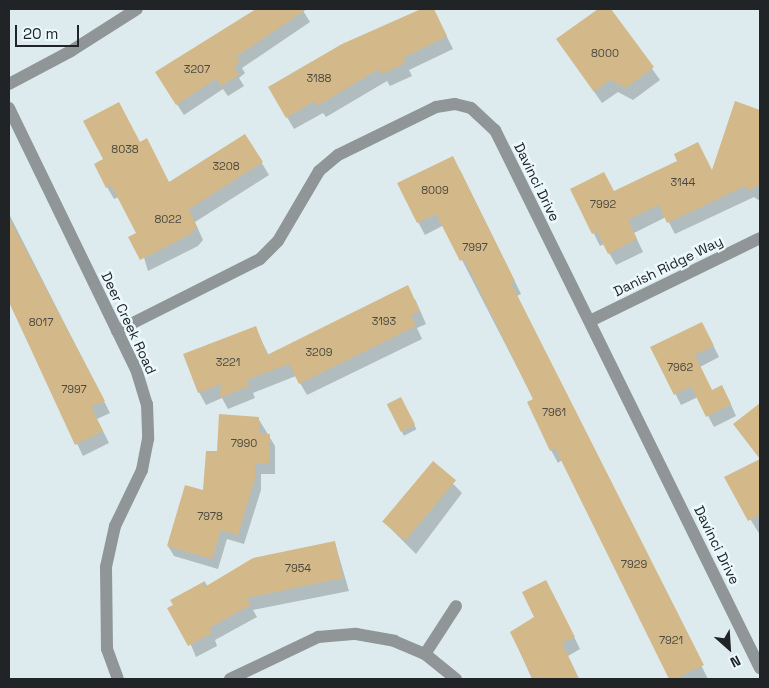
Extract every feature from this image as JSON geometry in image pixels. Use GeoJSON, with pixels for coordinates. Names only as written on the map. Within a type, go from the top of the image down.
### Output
{"type":"FeatureCollection","features":[{"type":"Feature","properties":{"kind":"street"},"geometry":{"type":"LineString","coordinates":[[9,84],[71,51],[137,9]]}},
{"type":"Feature","properties":{"kind":"street","name":"Davinci Drive"},"geometry":{"type":"LineString","coordinates":[[117,331],[260,259],[278,241],[320,171],[338,155],[436,107],[455,104],[486,117],[495,130],[590,321],[760,668]]}},
{"type":"Feature","properties":{"kind":"street","name":"Deer Creek Road"},"geometry":{"type":"LineString","coordinates":[[9,108],[117,331],[147,404],[148,438],[142,470],[115,526],[106,567],[107,649],[118,679]]}},
{"type":"Feature","properties":{"kind":"street","name":"Danish Ridge Way"},"geometry":{"type":"LineString","coordinates":[[590,321],[760,238]]}},
{"type":"Feature","properties":{"kind":"street"},"geometry":{"type":"LineString","coordinates":[[425,654],[456,606]]}},
{"type":"Feature","properties":{"kind":"street"},"geometry":{"type":"LineString","coordinates":[[230,679],[318,638],[356,634],[394,640],[425,654],[456,679]]}},
{"type":"Feature","properties":{"kind":"building"},"geometry":{"type":"Polygon","coordinates":[[[256,9],[307,9],[236,57],[240,62],[234,67],[239,75],[221,86],[216,79],[176,105],[155,72],[256,9]]]}},
{"type":"Feature","properties":{"kind":"building"},"geometry":{"type":"Polygon","coordinates":[[[421,9],[434,9],[447,36],[403,58],[406,63],[382,74],[379,69],[317,106],[315,101],[286,118],[268,87],[342,44],[421,9]]]}},
{"type":"Feature","properties":{"kind":"building"},"geometry":{"type":"Polygon","coordinates":[[[598,9],[611,9],[654,67],[626,88],[610,80],[594,92],[556,39],[598,9]]]}},
{"type":"Feature","properties":{"kind":"building"},"geometry":{"type":"Polygon","coordinates":[[[735,101],[760,110],[760,185],[748,191],[746,186],[667,223],[659,205],[628,220],[637,239],[608,254],[597,232],[592,234],[570,189],[604,172],[614,191],[677,161],[674,154],[698,142],[712,170],[735,101]]]}},
{"type":"Feature","properties":{"kind":"building"},"geometry":{"type":"Polygon","coordinates":[[[119,102],[140,142],[147,138],[169,182],[245,134],[263,162],[189,209],[197,227],[191,234],[140,260],[128,237],[136,233],[111,185],[106,188],[94,164],[103,159],[83,121],[119,102]]]}},
{"type":"Feature","properties":{"kind":"building"},"geometry":{"type":"Polygon","coordinates":[[[453,156],[515,281],[511,283],[704,665],[675,679],[669,679],[555,448],[550,451],[527,402],[533,399],[464,259],[460,261],[436,214],[417,223],[397,183],[453,156]]]}},
{"type":"Feature","properties":{"kind":"building"},"geometry":{"type":"Polygon","coordinates":[[[9,218],[105,401],[91,407],[103,431],[75,445],[9,302],[9,218]]]}},
{"type":"Feature","properties":{"kind":"building"},"geometry":{"type":"Polygon","coordinates":[[[408,285],[420,311],[411,315],[416,326],[299,384],[289,364],[247,380],[249,386],[220,398],[221,384],[198,393],[183,354],[256,326],[267,355],[408,285]]]}},
{"type":"Feature","properties":{"kind":"building"},"geometry":{"type":"Polygon","coordinates":[[[702,322],[714,346],[695,355],[712,390],[722,385],[731,404],[706,417],[691,386],[674,395],[650,347],[702,322]]]}},
{"type":"Feature","properties":{"kind":"building"},"geometry":{"type":"Polygon","coordinates":[[[401,397],[415,425],[401,432],[387,404],[401,397]]]}},
{"type":"Feature","properties":{"kind":"building"},"geometry":{"type":"Polygon","coordinates":[[[760,403],[760,459],[733,424],[760,403]]]}},
{"type":"Feature","properties":{"kind":"building"},"geometry":{"type":"Polygon","coordinates":[[[219,414],[259,417],[259,433],[270,434],[269,463],[255,464],[255,479],[238,535],[221,530],[212,559],[167,546],[185,485],[203,490],[206,451],[217,451],[219,414]]]}},
{"type":"Feature","properties":{"kind":"building"},"geometry":{"type":"Polygon","coordinates":[[[760,459],[760,515],[748,521],[724,477],[760,459]]]}},
{"type":"Feature","properties":{"kind":"building"},"geometry":{"type":"Polygon","coordinates":[[[433,461],[456,480],[405,541],[382,522],[433,461]]]}},
{"type":"Feature","properties":{"kind":"building"},"geometry":{"type":"Polygon","coordinates":[[[335,541],[343,578],[247,598],[251,605],[209,628],[212,633],[188,646],[167,608],[173,605],[170,600],[205,581],[203,588],[253,558],[335,541]]]}},
{"type":"Feature","properties":{"kind":"building"},"geometry":{"type":"Polygon","coordinates":[[[546,580],[575,637],[562,643],[579,679],[533,679],[510,632],[534,617],[522,592],[546,580]]]}}]}
